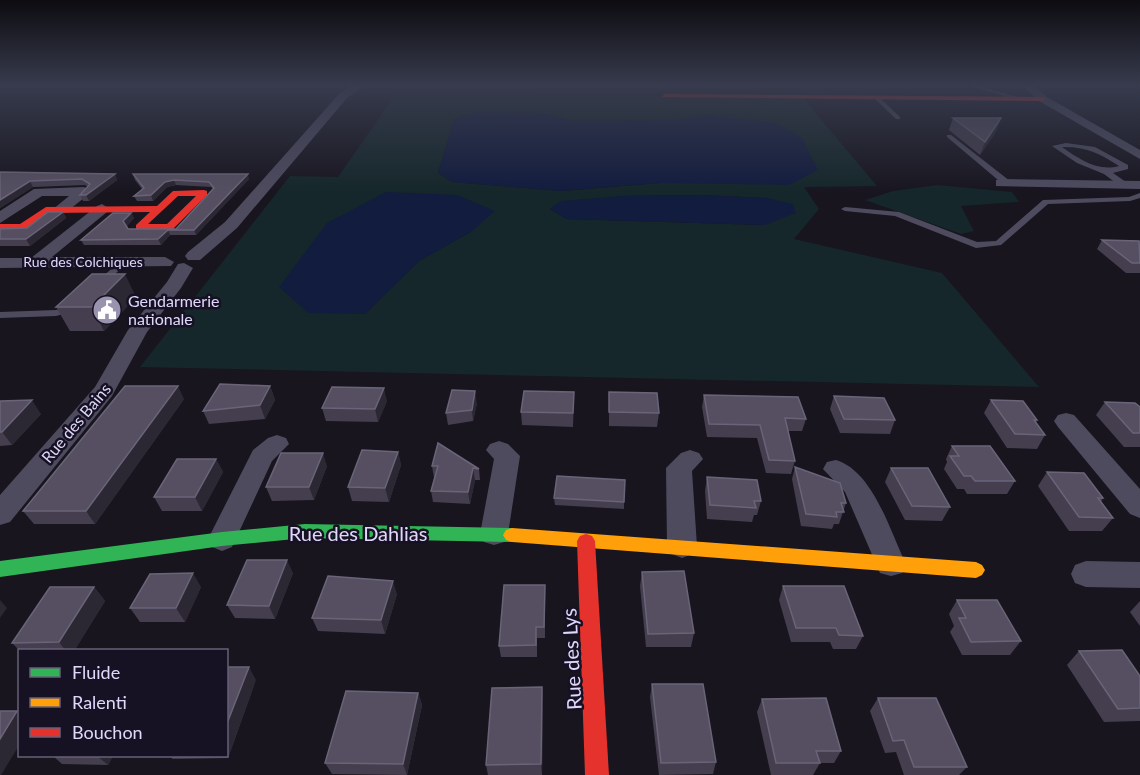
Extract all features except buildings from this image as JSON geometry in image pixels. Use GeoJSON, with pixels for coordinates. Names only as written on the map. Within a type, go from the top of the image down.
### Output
{"type":"FeatureCollection","features":[{"type":"Feature","properties":{"kind":"street","name":"Rue des Bains"},"geometry":{"type":"LineString","coordinates":[[0,514],[104,391],[138,330],[175,284],[181,262],[231,225],[322,120]]}},
{"type":"Feature","properties":{"kind":"street"},"geometry":{"type":"LineString","coordinates":[[1080,120],[1140,155]]}},
{"type":"Feature","properties":{"kind":"street"},"geometry":{"type":"LineString","coordinates":[[1004,183],[1140,185]]}},
{"type":"Feature","properties":{"kind":"street"},"geometry":{"type":"LineString","coordinates":[[0,218],[39,192],[84,191],[60,210]]}},
{"type":"Feature","properties":{"kind":"street"},"geometry":{"type":"LineString","coordinates":[[36,262],[102,209]]}},
{"type":"Feature","properties":{"kind":"street"},"geometry":{"type":"LineString","coordinates":[[0,227],[22,227],[46,210],[159,209]]}},
{"type":"Feature","properties":{"kind":"street","name":"Rue des Colchiques"},"geometry":{"type":"LineString","coordinates":[[0,262],[181,262]]}},
{"type":"Feature","properties":{"kind":"street"},"geometry":{"type":"LineString","coordinates":[[1066,421],[1140,507]]}},
{"type":"Feature","properties":{"kind":"street"},"geometry":{"type":"LineString","coordinates":[[222,539],[262,456],[278,444]]}},
{"type":"Feature","properties":{"kind":"street"},"geometry":{"type":"LineString","coordinates":[[494,534],[507,456],[499,450]]}},
{"type":"Feature","properties":{"kind":"street"},"geometry":{"type":"LineString","coordinates":[[682,546],[679,468],[690,459]]}},
{"type":"Feature","properties":{"kind":"street"},"geometry":{"type":"LineString","coordinates":[[836,468],[856,486],[891,564]]}},
{"type":"Feature","properties":{"kind":"street","name":"Rue des Dahlias"},"geometry":{"type":"LineString","coordinates":[[0,568],[222,539],[305,531],[494,534],[682,546],[976,570]]}},
{"type":"Feature","properties":{"kind":"street","name":"Rue des Lys"},"geometry":{"type":"LineString","coordinates":[[586,541],[597,775]]}},
{"type":"Feature","properties":{"kind":"street"},"geometry":{"type":"LineString","coordinates":[[1086,574],[1140,575]]}},
{"type":"Feature","properties":{"kind":"lane"},"geometry":{"type":"LineString","coordinates":[[949,136],[1004,183]]}},
{"type":"Feature","properties":{"kind":"lane"},"geometry":{"type":"LineString","coordinates":[[1107,172],[1125,167],[1096,148],[1073,144],[1055,146],[1079,162],[1107,172],[1123,184]]}},
{"type":"Feature","properties":{"kind":"lane"},"geometry":{"type":"LineString","coordinates":[[845,209],[896,214],[976,245],[998,243],[1046,202],[1130,199],[1140,195]]}},
{"type":"Feature","properties":{"kind":"lane"},"geometry":{"type":"LineString","coordinates":[[88,295],[123,262]]}},
{"type":"Feature","properties":{"kind":"lane"},"geometry":{"type":"LineString","coordinates":[[0,315],[64,312],[71,310],[80,302]]}},
{"type":"Feature","properties":{"kind":"shaded area"},"geometry":{"type":"Polygon","coordinates":[[[378,120],[454,120],[438,173],[452,182],[561,191],[660,183],[706,120],[822,120],[877,186],[804,187],[819,209],[794,239],[942,273],[1039,387],[140,367],[290,176],[338,177],[378,120]],[[457,195],[365,314],[419,261],[472,231],[457,195]],[[702,195],[621,196],[550,209],[567,219],[765,225],[793,205],[766,198],[702,195]]]}},
{"type":"Feature","properties":{"kind":"shaded area"},"geometry":{"type":"Polygon","coordinates":[[[571,120],[656,120],[574,121],[571,120]]]}},
{"type":"Feature","properties":{"kind":"shaded area"},"geometry":{"type":"Polygon","coordinates":[[[937,185],[1012,192],[1019,202],[961,206],[974,231],[961,234],[865,200],[893,191],[937,185]]]}},
{"type":"Feature","properties":{"kind":"water"},"geometry":{"type":"Polygon","coordinates":[[[454,120],[753,120],[776,123],[802,138],[818,170],[789,185],[660,183],[561,191],[452,182],[438,173],[454,120]]]}},
{"type":"Feature","properties":{"kind":"water"},"geometry":{"type":"Polygon","coordinates":[[[386,192],[457,195],[495,211],[472,231],[419,261],[365,314],[308,313],[279,287],[327,223],[386,192]]]}},
{"type":"Feature","properties":{"kind":"water"},"geometry":{"type":"Polygon","coordinates":[[[702,195],[766,198],[793,204],[796,213],[765,225],[567,219],[550,209],[561,201],[621,196],[702,195]]]}},
{"type":"Feature","properties":{"kind":"traffic: fast"},"geometry":{"type":"LineString","coordinates":[[0,569],[222,539],[305,531],[512,535]]}},
{"type":"Feature","properties":{"kind":"traffic: slow"},"geometry":{"type":"LineString","coordinates":[[512,535],[976,570]]}},
{"type":"Feature","properties":{"kind":"traffic: jam"},"geometry":{"type":"LineString","coordinates":[[0,227],[22,227],[46,210],[159,209],[176,193],[204,193],[170,227],[139,227],[159,209]]}},
{"type":"Feature","properties":{"kind":"traffic: jam"},"geometry":{"type":"LineString","coordinates":[[586,541],[597,775]]}},
{"type":"Feature","properties":{"kind":"place","name":"Gendarmerie nationale"},"geometry":{"type":"Point","coordinates":[107,310]}}]}
